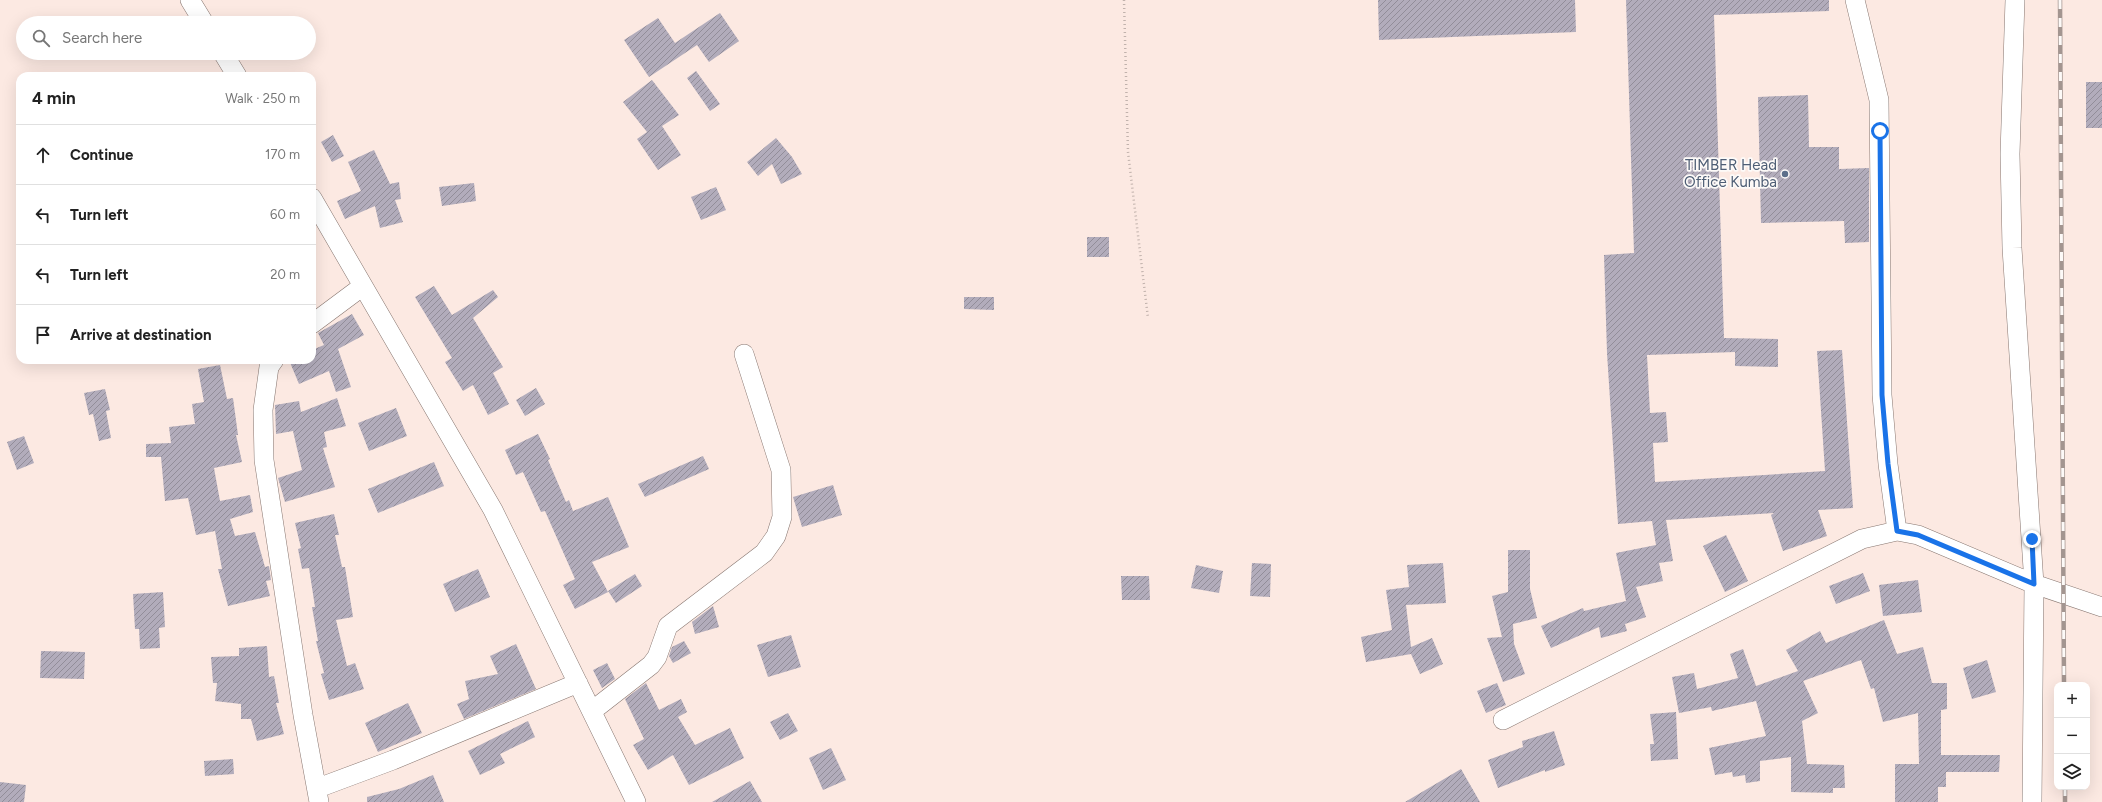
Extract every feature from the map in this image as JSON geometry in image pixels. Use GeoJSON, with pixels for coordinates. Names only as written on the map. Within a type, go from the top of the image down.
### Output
{"type":"FeatureCollection","features":[{"type":"Feature","properties":{"kind":"street"},"geometry":{"type":"LineString","coordinates":[[190,0],[200,16]]}},
{"type":"Feature","properties":{"kind":"street"},"geometry":{"type":"LineString","coordinates":[[1855,0],[1880,100],[1882,395],[1888,464],[1897,531]]}},
{"type":"Feature","properties":{"kind":"street"},"geometry":{"type":"LineString","coordinates":[[2014,0],[2010,154],[2012,248],[2034,584],[2032,802]]}},
{"type":"Feature","properties":{"kind":"street"},"geometry":{"type":"LineString","coordinates":[[227,60],[235,72]]}},
{"type":"Feature","properties":{"kind":"street"},"geometry":{"type":"LineString","coordinates":[[316,205],[493,510],[636,802]]}},
{"type":"Feature","properties":{"kind":"street"},"geometry":{"type":"LineString","coordinates":[[316,321],[363,286]]}},
{"type":"Feature","properties":{"kind":"street"},"geometry":{"type":"LineString","coordinates":[[592,711],[651,665],[657,657],[668,626],[764,553],[776,536],[782,517],[781,470],[744,354]]}},
{"type":"Feature","properties":{"kind":"street"},"geometry":{"type":"LineString","coordinates":[[271,364],[269,367],[263,410],[264,460],[303,714],[319,795],[393,760],[578,683]]}},
{"type":"Feature","properties":{"kind":"street"},"geometry":{"type":"LineString","coordinates":[[1504,720],[1862,539],[1897,531],[1918,535],[2034,584],[2102,607]]}},
{"type":"Feature","properties":{"kind":"path"},"geometry":{"type":"LineString","coordinates":[[1124,0],[1128,152],[1148,318]]}},
{"type":"Feature","properties":{"kind":"building"},"geometry":{"type":"Polygon","coordinates":[[[1378,0],[1575,0],[1576,32],[1379,40],[1378,0]]]}},
{"type":"Feature","properties":{"kind":"building"},"geometry":{"type":"Polygon","coordinates":[[[1626,0],[1829,0],[1829,11],[1714,15],[1724,338],[1778,339],[1778,367],[1735,366],[1735,352],[1647,355],[1650,413],[1666,412],[1668,442],[1653,443],[1655,482],[1825,471],[1817,351],[1842,350],[1853,508],[1818,510],[1827,536],[1783,551],[1771,515],[1774,513],[1666,520],[1673,561],[1659,563],[1663,581],[1636,587],[1646,617],[1625,624],[1627,631],[1601,638],[1599,627],[1551,648],[1541,626],[1583,608],[1584,611],[1626,601],[1616,553],[1656,545],[1652,521],[1618,524],[1607,353],[1604,255],[1634,253],[1626,0]]]}},
{"type":"Feature","properties":{"kind":"building"},"geometry":{"type":"Polygon","coordinates":[[[720,13],[739,41],[709,62],[697,45],[649,77],[624,40],[658,18],[675,43],[720,13]]]}},
{"type":"Feature","properties":{"kind":"building"},"geometry":{"type":"Polygon","coordinates":[[[696,71],[720,104],[710,111],[687,78],[696,71]]]}},
{"type":"Feature","properties":{"kind":"building"},"geometry":{"type":"Polygon","coordinates":[[[652,80],[679,115],[662,126],[681,155],[658,170],[637,139],[647,132],[623,102],[652,80]]]}},
{"type":"Feature","properties":{"kind":"building"},"geometry":{"type":"Polygon","coordinates":[[[2086,82],[2102,82],[2102,128],[2086,128],[2086,82]]]}},
{"type":"Feature","properties":{"kind":"building"},"geometry":{"type":"Polygon","coordinates":[[[1808,95],[1809,147],[1839,147],[1839,169],[1869,168],[1869,242],[1845,243],[1844,221],[1761,223],[1758,97],[1808,95]]]}},
{"type":"Feature","properties":{"kind":"building"},"geometry":{"type":"Polygon","coordinates":[[[333,135],[344,156],[332,162],[321,142],[333,135]]]}},
{"type":"Feature","properties":{"kind":"building"},"geometry":{"type":"Polygon","coordinates":[[[776,138],[792,157],[802,174],[781,184],[772,164],[758,176],[747,162],[776,138]]]}},
{"type":"Feature","properties":{"kind":"building"},"geometry":{"type":"Polygon","coordinates":[[[374,150],[390,184],[399,182],[401,199],[395,200],[403,222],[380,228],[375,206],[345,219],[337,201],[361,191],[348,162],[374,150]]]}},
{"type":"Feature","properties":{"kind":"building"},"geometry":{"type":"Polygon","coordinates":[[[474,183],[476,201],[442,206],[439,187],[474,183]]]}},
{"type":"Feature","properties":{"kind":"building"},"geometry":{"type":"Polygon","coordinates":[[[716,187],[726,210],[701,220],[691,197],[716,187]]]}},
{"type":"Feature","properties":{"kind":"building"},"geometry":{"type":"Polygon","coordinates":[[[1087,237],[1109,237],[1109,257],[1087,257],[1087,237]]]}},
{"type":"Feature","properties":{"kind":"building"},"geometry":{"type":"Polygon","coordinates":[[[434,286],[452,315],[493,290],[498,297],[473,318],[503,367],[493,373],[509,404],[488,415],[473,385],[463,391],[445,362],[452,358],[415,297],[434,286]]]}},
{"type":"Feature","properties":{"kind":"building"},"geometry":{"type":"Polygon","coordinates":[[[964,297],[994,297],[994,310],[964,309],[964,297]]]}},
{"type":"Feature","properties":{"kind":"building"},"geometry":{"type":"Polygon","coordinates":[[[352,314],[364,335],[338,349],[351,387],[336,392],[329,371],[299,384],[291,364],[316,364],[316,348],[324,345],[318,333],[352,314]]]}},
{"type":"Feature","properties":{"kind":"building"},"geometry":{"type":"Polygon","coordinates":[[[220,365],[227,399],[233,398],[238,435],[236,435],[242,462],[214,468],[220,501],[250,495],[253,512],[230,519],[235,536],[255,532],[265,567],[269,566],[271,580],[266,581],[270,596],[228,606],[218,569],[222,569],[215,531],[196,535],[188,498],[165,501],[161,457],[146,457],[146,444],[171,443],[169,427],[195,424],[192,404],[204,402],[198,369],[220,365]]]}},
{"type":"Feature","properties":{"kind":"building"},"geometry":{"type":"Polygon","coordinates":[[[536,388],[545,404],[525,416],[516,400],[536,388]]]}},
{"type":"Feature","properties":{"kind":"building"},"geometry":{"type":"Polygon","coordinates":[[[105,389],[110,410],[106,411],[111,438],[99,441],[93,414],[89,415],[84,393],[105,389]]]}},
{"type":"Feature","properties":{"kind":"building"},"geometry":{"type":"Polygon","coordinates":[[[337,398],[346,426],[324,432],[327,447],[323,448],[335,487],[285,502],[278,478],[302,470],[293,431],[276,434],[275,405],[299,401],[301,412],[337,398]]]}},
{"type":"Feature","properties":{"kind":"building"},"geometry":{"type":"Polygon","coordinates":[[[396,408],[407,436],[369,451],[358,423],[396,408]]]}},
{"type":"Feature","properties":{"kind":"building"},"geometry":{"type":"Polygon","coordinates":[[[538,434],[550,459],[548,460],[566,502],[569,500],[573,511],[608,497],[629,547],[592,562],[608,592],[575,609],[563,585],[575,579],[545,511],[541,512],[523,472],[516,475],[505,450],[538,434]]]}},
{"type":"Feature","properties":{"kind":"building"},"geometry":{"type":"Polygon","coordinates":[[[24,436],[34,463],[17,470],[7,442],[24,436]]]}},
{"type":"Feature","properties":{"kind":"building"},"geometry":{"type":"Polygon","coordinates":[[[703,456],[709,469],[645,497],[638,484],[703,456]]]}},
{"type":"Feature","properties":{"kind":"building"},"geometry":{"type":"Polygon","coordinates":[[[434,462],[444,486],[378,513],[368,489],[434,462]]]}},
{"type":"Feature","properties":{"kind":"building"},"geometry":{"type":"Polygon","coordinates":[[[833,485],[842,515],[802,527],[793,497],[833,485]]]}},
{"type":"Feature","properties":{"kind":"building"},"geometry":{"type":"Polygon","coordinates":[[[334,514],[339,535],[335,535],[342,567],[345,567],[353,617],[336,620],[347,666],[355,663],[364,689],[329,700],[321,674],[324,673],[316,641],[318,641],[312,607],[315,607],[309,568],[302,569],[298,549],[301,548],[295,523],[334,514]]]}},
{"type":"Feature","properties":{"kind":"building"},"geometry":{"type":"Polygon","coordinates":[[[1726,535],[1748,581],[1725,592],[1703,546],[1726,535]]]}},
{"type":"Feature","properties":{"kind":"building"},"geometry":{"type":"Polygon","coordinates":[[[1508,550],[1530,550],[1530,589],[1537,618],[1513,624],[1514,644],[1525,674],[1503,682],[1487,638],[1502,637],[1492,596],[1508,592],[1508,550]]]}},
{"type":"Feature","properties":{"kind":"building"},"geometry":{"type":"Polygon","coordinates":[[[1252,563],[1271,564],[1270,597],[1250,596],[1252,563]]]}},
{"type":"Feature","properties":{"kind":"building"},"geometry":{"type":"Polygon","coordinates":[[[1443,563],[1446,603],[1406,605],[1411,647],[1432,638],[1443,664],[1420,674],[1411,654],[1366,662],[1361,637],[1392,630],[1386,590],[1409,587],[1407,565],[1443,563]]]}},
{"type":"Feature","properties":{"kind":"building"},"geometry":{"type":"Polygon","coordinates":[[[1196,565],[1223,571],[1219,593],[1191,588],[1196,565]]]}},
{"type":"Feature","properties":{"kind":"building"},"geometry":{"type":"Polygon","coordinates":[[[478,569],[490,597],[455,612],[443,584],[478,569]]]}},
{"type":"Feature","properties":{"kind":"building"},"geometry":{"type":"Polygon","coordinates":[[[1863,573],[1870,591],[1836,604],[1829,586],[1863,573]]]}},
{"type":"Feature","properties":{"kind":"building"},"geometry":{"type":"Polygon","coordinates":[[[635,574],[642,586],[616,603],[608,591],[635,574]]]}},
{"type":"Feature","properties":{"kind":"building"},"geometry":{"type":"Polygon","coordinates":[[[1121,576],[1149,576],[1150,600],[1122,600],[1121,576]]]}},
{"type":"Feature","properties":{"kind":"building"},"geometry":{"type":"Polygon","coordinates":[[[1918,580],[1922,612],[1883,616],[1879,585],[1918,580]]]}},
{"type":"Feature","properties":{"kind":"building"},"geometry":{"type":"Polygon","coordinates":[[[163,592],[165,627],[159,628],[160,648],[140,649],[139,629],[135,629],[133,594],[163,592]]]}},
{"type":"Feature","properties":{"kind":"building"},"geometry":{"type":"Polygon","coordinates":[[[713,606],[719,627],[695,634],[692,622],[713,606]]]}},
{"type":"Feature","properties":{"kind":"building"},"geometry":{"type":"Polygon","coordinates":[[[1884,620],[1897,654],[1923,647],[1932,683],[1947,683],[1947,709],[1941,710],[1941,755],[2000,755],[1999,772],[1946,772],[1946,787],[1938,787],[1938,802],[1895,802],[1895,764],[1919,764],[1918,713],[1883,722],[1874,688],[1871,689],[1861,660],[1803,681],[1818,713],[1802,721],[1807,764],[1844,765],[1845,788],[1833,788],[1833,793],[1791,792],[1791,757],[1760,761],[1760,781],[1746,783],[1745,775],[1733,777],[1732,772],[1715,775],[1709,748],[1766,736],[1756,701],[1712,711],[1711,707],[1679,713],[1672,677],[1694,673],[1697,689],[1738,678],[1730,654],[1743,649],[1756,686],[1798,671],[1786,650],[1820,631],[1826,643],[1884,620]]]}},
{"type":"Feature","properties":{"kind":"building"},"geometry":{"type":"Polygon","coordinates":[[[791,635],[801,667],[768,677],[757,645],[791,635]]]}},
{"type":"Feature","properties":{"kind":"building"},"geometry":{"type":"Polygon","coordinates":[[[684,641],[691,653],[673,663],[669,656],[672,647],[684,641]]]}},
{"type":"Feature","properties":{"kind":"building"},"geometry":{"type":"Polygon","coordinates":[[[516,644],[536,689],[464,719],[457,704],[469,699],[465,681],[498,674],[490,656],[516,644]]]}},
{"type":"Feature","properties":{"kind":"building"},"geometry":{"type":"Polygon","coordinates":[[[267,646],[269,677],[274,676],[279,703],[276,703],[284,734],[257,741],[251,719],[241,719],[241,704],[215,701],[217,683],[213,683],[211,657],[239,656],[239,648],[267,646]]]}},
{"type":"Feature","properties":{"kind":"building"},"geometry":{"type":"Polygon","coordinates":[[[41,651],[85,652],[84,679],[40,678],[41,651]]]}},
{"type":"Feature","properties":{"kind":"building"},"geometry":{"type":"Polygon","coordinates":[[[1987,660],[1996,692],[1972,699],[1963,668],[1987,660]]]}},
{"type":"Feature","properties":{"kind":"building"},"geometry":{"type":"Polygon","coordinates":[[[607,663],[615,679],[602,688],[593,670],[607,663]]]}},
{"type":"Feature","properties":{"kind":"building"},"geometry":{"type":"Polygon","coordinates":[[[646,683],[659,710],[681,699],[687,712],[678,717],[695,745],[730,728],[744,758],[689,785],[673,755],[648,770],[633,745],[644,739],[625,699],[646,683]]]}},
{"type":"Feature","properties":{"kind":"building"},"geometry":{"type":"Polygon","coordinates":[[[1497,683],[1506,705],[1486,713],[1477,691],[1497,683]]]}},
{"type":"Feature","properties":{"kind":"building"},"geometry":{"type":"Polygon","coordinates":[[[408,703],[422,733],[378,752],[365,723],[408,703]]]}},
{"type":"Feature","properties":{"kind":"building"},"geometry":{"type":"Polygon","coordinates":[[[1676,712],[1678,759],[1651,761],[1650,744],[1654,744],[1650,714],[1676,712]]]}},
{"type":"Feature","properties":{"kind":"building"},"geometry":{"type":"Polygon","coordinates":[[[788,713],[798,731],[780,740],[770,722],[788,713]]]}},
{"type":"Feature","properties":{"kind":"building"},"geometry":{"type":"Polygon","coordinates":[[[528,721],[535,737],[500,754],[505,763],[480,775],[468,751],[528,721]]]}},
{"type":"Feature","properties":{"kind":"building"},"geometry":{"type":"Polygon","coordinates":[[[1554,731],[1565,765],[1545,772],[1545,770],[1498,788],[1488,760],[1523,747],[1522,741],[1554,731]]]}},
{"type":"Feature","properties":{"kind":"building"},"geometry":{"type":"Polygon","coordinates":[[[831,748],[846,780],[823,790],[809,758],[831,748]]]}},
{"type":"Feature","properties":{"kind":"building"},"geometry":{"type":"Polygon","coordinates":[[[233,759],[234,774],[205,776],[204,761],[233,759]]]}},
{"type":"Feature","properties":{"kind":"building"},"geometry":{"type":"Polygon","coordinates":[[[1461,769],[1480,802],[1405,802],[1461,769]]]}},
{"type":"Feature","properties":{"kind":"building"},"geometry":{"type":"Polygon","coordinates":[[[433,775],[444,802],[367,802],[367,797],[399,789],[433,775]]]}},
{"type":"Feature","properties":{"kind":"building"},"geometry":{"type":"Polygon","coordinates":[[[750,781],[762,802],[712,802],[750,781]]]}},
{"type":"Feature","properties":{"kind":"building"},"geometry":{"type":"Polygon","coordinates":[[[0,782],[26,785],[24,802],[0,802],[0,782]]]}},
{"type":"Feature","properties":{"kind":"railway"},"geometry":{"type":"LineString","coordinates":[[2060,0],[2064,682]]}},
{"type":"Feature","properties":{"kind":"railway"},"geometry":{"type":"LineString","coordinates":[[2065,790],[2065,802]]}},
{"type":"Feature","properties":{"kind":"place","name":"TIMBER Head Office Kumba"},"geometry":{"type":"Point","coordinates":[1785,174]}},
{"type":"Feature","properties":{"kind":"route"},"geometry":{"type":"LineString","coordinates":[[1880,131],[1882,395],[1888,464],[1897,531],[1918,535],[2034,584],[2032,539]]}}]}
